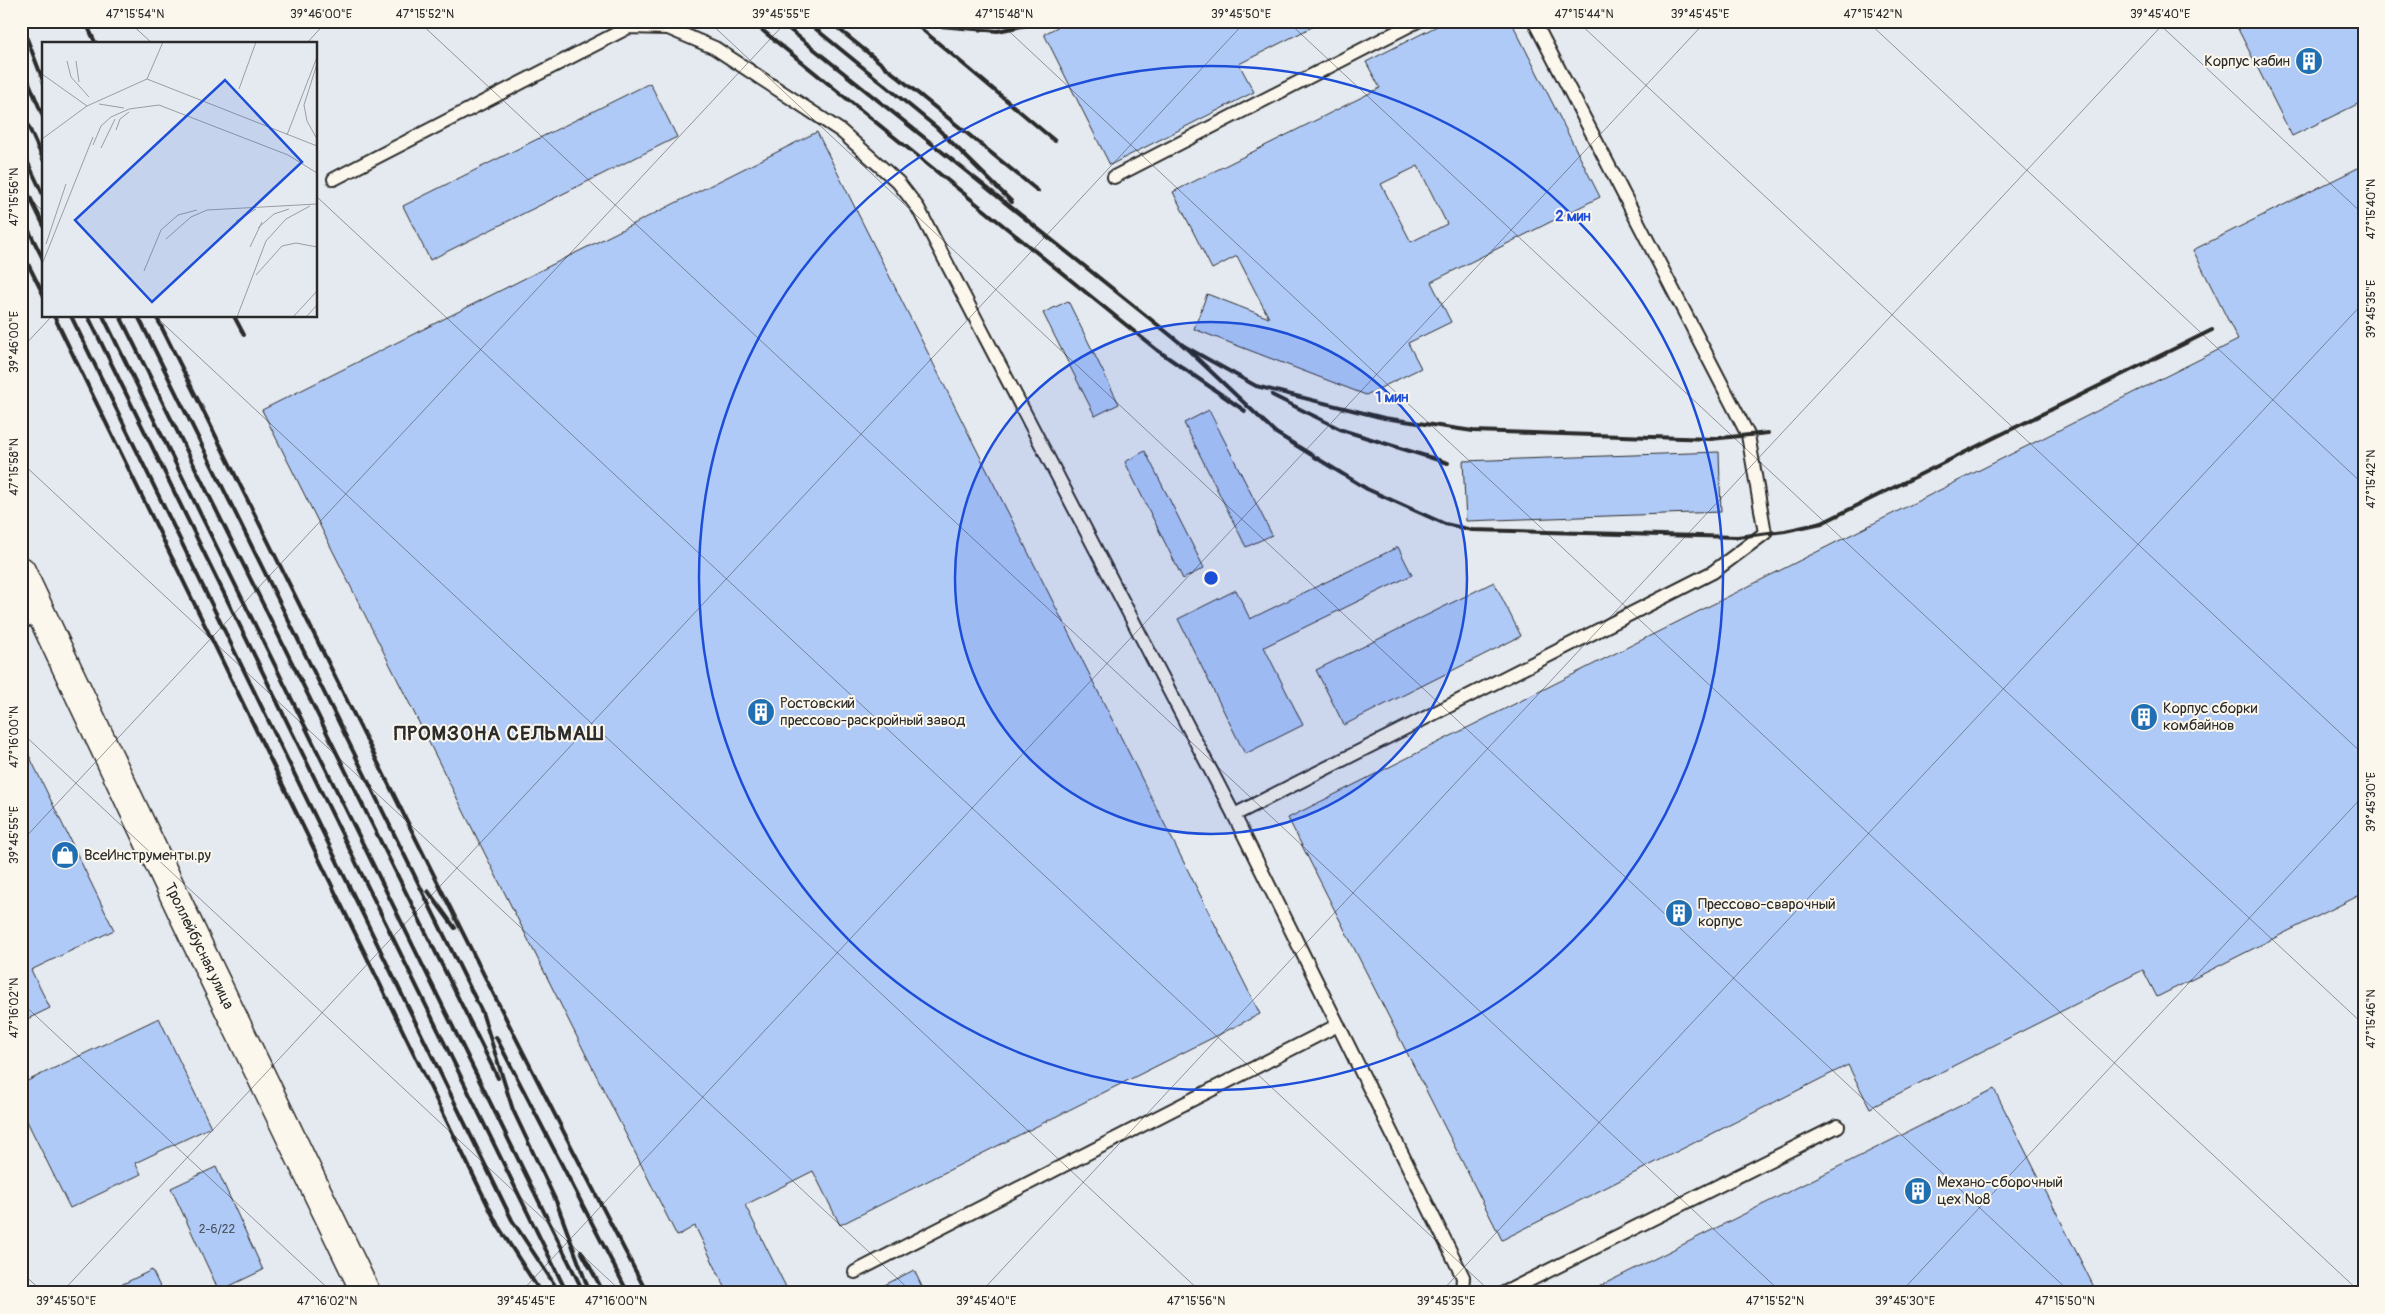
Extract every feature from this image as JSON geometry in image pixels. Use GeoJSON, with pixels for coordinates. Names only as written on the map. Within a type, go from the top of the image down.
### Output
{"type":"FeatureCollection","features":[{"type":"Feature","properties":{"kind":"main road","name":"Троллейбусная улица"},"geometry":{"type":"LineString","coordinates":[[21,571],[31,618],[190,930],[366,1293]]}},
{"type":"Feature","properties":{"kind":"lane"},"geometry":{"type":"LineString","coordinates":[[1114,177],[1418,21]]}},
{"type":"Feature","properties":{"kind":"lane"},"geometry":{"type":"LineString","coordinates":[[1234,815],[1713,572],[1765,533],[1748,435],[1534,21]]}},
{"type":"Feature","properties":{"kind":"lane"},"geometry":{"type":"LineString","coordinates":[[334,179],[625,24],[668,28],[715,48],[842,131],[898,182],[918,208],[1234,815],[1463,1277],[1462,1293]]}},
{"type":"Feature","properties":{"kind":"lane"},"geometry":{"type":"LineString","coordinates":[[854,1272],[1338,1025]]}},
{"type":"Feature","properties":{"kind":"lane"},"geometry":{"type":"LineString","coordinates":[[1504,1293],[1838,1126]]}},
{"type":"Feature","properties":{"kind":"building"},"geometry":{"type":"Polygon","coordinates":[[[1069,21],[1324,21],[1239,64],[1254,92],[1110,165],[1044,34],[1069,21]]]}},
{"type":"Feature","properties":{"kind":"building"},"geometry":{"type":"Polygon","coordinates":[[[1447,21],[1511,21],[1600,197],[1431,282],[1451,322],[1408,343],[1421,368],[1366,395],[1194,329],[1207,294],[1269,318],[1237,256],[1212,269],[1173,192],[1380,88],[1366,62],[1447,21]],[[1418,166],[1381,184],[1411,242],[1447,224],[1418,166]]]}},
{"type":"Feature","properties":{"kind":"building","name":"Корпус кабин"},"geometry":{"type":"Polygon","coordinates":[[[2234,21],[2364,21],[2364,101],[2292,136],[2234,21]]]}},
{"type":"Feature","properties":{"kind":"building"},"geometry":{"type":"Polygon","coordinates":[[[650,83],[677,137],[430,260],[403,206],[650,83]]]}},
{"type":"Feature","properties":{"kind":"building","name":"Ростовский прессово-раскройный завод"},"geometry":{"type":"Polygon","coordinates":[[[817,132],[1260,1014],[840,1225],[813,1171],[745,1205],[789,1293],[728,1293],[695,1226],[677,1236],[262,410],[817,132]]]}},
{"type":"Feature","properties":{"kind":"building"},"geometry":{"type":"Polygon","coordinates":[[[2364,165],[2364,893],[2157,997],[2143,970],[1870,1108],[1848,1065],[1502,1240],[1288,818],[2238,340],[2193,250],[2364,165]]]}},
{"type":"Feature","properties":{"kind":"building"},"geometry":{"type":"Polygon","coordinates":[[[1068,301],[1119,404],[1095,416],[1043,313],[1068,301]]]}},
{"type":"Feature","properties":{"kind":"building"},"geometry":{"type":"Polygon","coordinates":[[[1209,410],[1272,535],[1246,547],[1184,423],[1209,410]]]}},
{"type":"Feature","properties":{"kind":"building"},"geometry":{"type":"Polygon","coordinates":[[[1145,451],[1204,568],[1183,579],[1125,462],[1145,451]]]}},
{"type":"Feature","properties":{"kind":"building"},"geometry":{"type":"Polygon","coordinates":[[[1719,452],[1721,512],[1466,521],[1463,461],[1719,452]]]}},
{"type":"Feature","properties":{"kind":"building"},"geometry":{"type":"Polygon","coordinates":[[[1398,547],[1412,575],[1264,647],[1303,725],[1245,754],[1178,619],[1236,590],[1250,619],[1398,547]]]}},
{"type":"Feature","properties":{"kind":"building"},"geometry":{"type":"Polygon","coordinates":[[[1494,582],[1521,636],[1344,725],[1316,670],[1494,582]]]}},
{"type":"Feature","properties":{"kind":"building"},"geometry":{"type":"Polygon","coordinates":[[[21,739],[114,930],[31,970],[50,1008],[21,1022],[21,739]]]}},
{"type":"Feature","properties":{"kind":"building"},"geometry":{"type":"Polygon","coordinates":[[[159,1018],[211,1127],[135,1163],[141,1174],[70,1208],[21,1109],[21,1084],[159,1018]]]}},
{"type":"Feature","properties":{"kind":"building","name":"Механо-сборочный цех №8"},"geometry":{"type":"Polygon","coordinates":[[[1994,1089],[2097,1293],[1586,1293],[1994,1089]]]}},
{"type":"Feature","properties":{"kind":"building"},"geometry":{"type":"Polygon","coordinates":[[[216,1167],[263,1270],[219,1291],[171,1188],[216,1167]]]}},
{"type":"Feature","properties":{"kind":"building"},"geometry":{"type":"Polygon","coordinates":[[[152,1270],[163,1293],[104,1293],[152,1270]]]}},
{"type":"Feature","properties":{"kind":"building"},"geometry":{"type":"Polygon","coordinates":[[[914,1270],[925,1293],[869,1293],[914,1270]]]}},
{"type":"Feature","properties":{"kind":"railway"},"geometry":{"type":"LineString","coordinates":[[85,21],[95,42]]}},
{"type":"Feature","properties":{"kind":"railway"},"geometry":{"type":"LineString","coordinates":[[751,21],[1157,350],[1245,411]]}},
{"type":"Feature","properties":{"kind":"railway"},"geometry":{"type":"LineString","coordinates":[[779,21],[1184,346],[1256,386],[1384,418],[1473,431],[1711,439],[1768,433]]}},
{"type":"Feature","properties":{"kind":"railway"},"geometry":{"type":"LineString","coordinates":[[806,21],[936,127],[1012,202]]}},
{"type":"Feature","properties":{"kind":"railway"},"geometry":{"type":"LineString","coordinates":[[829,21],[1038,191]]}},
{"type":"Feature","properties":{"kind":"railway"},"geometry":{"type":"LineString","coordinates":[[912,21],[1055,141]]}},
{"type":"Feature","properties":{"kind":"railway"},"geometry":{"type":"LineString","coordinates":[[21,23],[42,78]]}},
{"type":"Feature","properties":{"kind":"railway"},"geometry":{"type":"LineString","coordinates":[[916,24],[998,31],[1027,25]]}},
{"type":"Feature","properties":{"kind":"railway"},"geometry":{"type":"LineString","coordinates":[[21,63],[42,114]]}},
{"type":"Feature","properties":{"kind":"railway"},"geometry":{"type":"LineString","coordinates":[[21,110],[42,157]]}},
{"type":"Feature","properties":{"kind":"railway"},"geometry":{"type":"LineString","coordinates":[[21,148],[42,193]]}},
{"type":"Feature","properties":{"kind":"railway"},"geometry":{"type":"LineString","coordinates":[[21,179],[42,222]]}},
{"type":"Feature","properties":{"kind":"railway"},"geometry":{"type":"LineString","coordinates":[[21,215],[42,257]]}},
{"type":"Feature","properties":{"kind":"railway"},"geometry":{"type":"LineString","coordinates":[[21,250],[42,292]]}},
{"type":"Feature","properties":{"kind":"railway"},"geometry":{"type":"LineString","coordinates":[[55,318],[498,1226],[541,1293]]}},
{"type":"Feature","properties":{"kind":"railway"},"geometry":{"type":"LineString","coordinates":[[72,318],[512,1220],[560,1293]]}},
{"type":"Feature","properties":{"kind":"railway"},"geometry":{"type":"LineString","coordinates":[[89,318],[567,1293]]}},
{"type":"Feature","properties":{"kind":"railway"},"geometry":{"type":"LineString","coordinates":[[104,318],[584,1293]]}},
{"type":"Feature","properties":{"kind":"railway"},"geometry":{"type":"LineString","coordinates":[[121,318],[498,1078]]}},
{"type":"Feature","properties":{"kind":"railway"},"geometry":{"type":"LineString","coordinates":[[139,318],[482,1012],[513,1110],[556,1201],[588,1288]]}},
{"type":"Feature","properties":{"kind":"railway"},"geometry":{"type":"LineString","coordinates":[[157,318],[460,928],[647,1293]]}},
{"type":"Feature","properties":{"kind":"railway"},"geometry":{"type":"LineString","coordinates":[[235,318],[244,335]]}},
{"type":"Feature","properties":{"kind":"railway"},"geometry":{"type":"LineString","coordinates":[[1184,346],[1276,433],[1367,489],[1445,524],[1472,530],[1737,537],[1785,531],[1822,523],[2212,330]]}},
{"type":"Feature","properties":{"kind":"railway"},"geometry":{"type":"LineString","coordinates":[[1272,395],[1342,430],[1448,463]]}},
{"type":"Feature","properties":{"kind":"railway"},"geometry":{"type":"LineString","coordinates":[[428,891],[455,928]]}},
{"type":"Feature","properties":{"kind":"railway"},"geometry":{"type":"LineString","coordinates":[[496,1037],[628,1293]]}},
{"type":"Feature","properties":{"kind":"railway"},"geometry":{"type":"LineString","coordinates":[[581,1251],[604,1293]]}},
{"type":"Feature","properties":{"kind":"place","name":"Корпус кабин"},"geometry":{"type":"Point","coordinates":[2309,61]}},
{"type":"Feature","properties":{"kind":"place","name":"Ростовский прессово-раскройный завод"},"geometry":{"type":"Point","coordinates":[761,712]}},
{"type":"Feature","properties":{"kind":"place","name":"Корпус сборки комбайнов"},"geometry":{"type":"Point","coordinates":[2144,717]}},
{"type":"Feature","properties":{"kind":"place","name":"ВсеИнструменты.ру"},"geometry":{"type":"Point","coordinates":[65,855]}},
{"type":"Feature","properties":{"kind":"place","name":"Прессово-сварочный корпус"},"geometry":{"type":"Point","coordinates":[1679,913]}},
{"type":"Feature","properties":{"kind":"place","name":"Механо-сборочный цех №8"},"geometry":{"type":"Point","coordinates":[1918,1191]}},
{"type":"Feature","properties":{"kind":"district","name":"ПРОМЗОНА СЕЛЬМАШ"},"geometry":{"type":"Point","coordinates":[499,733]}}]}
